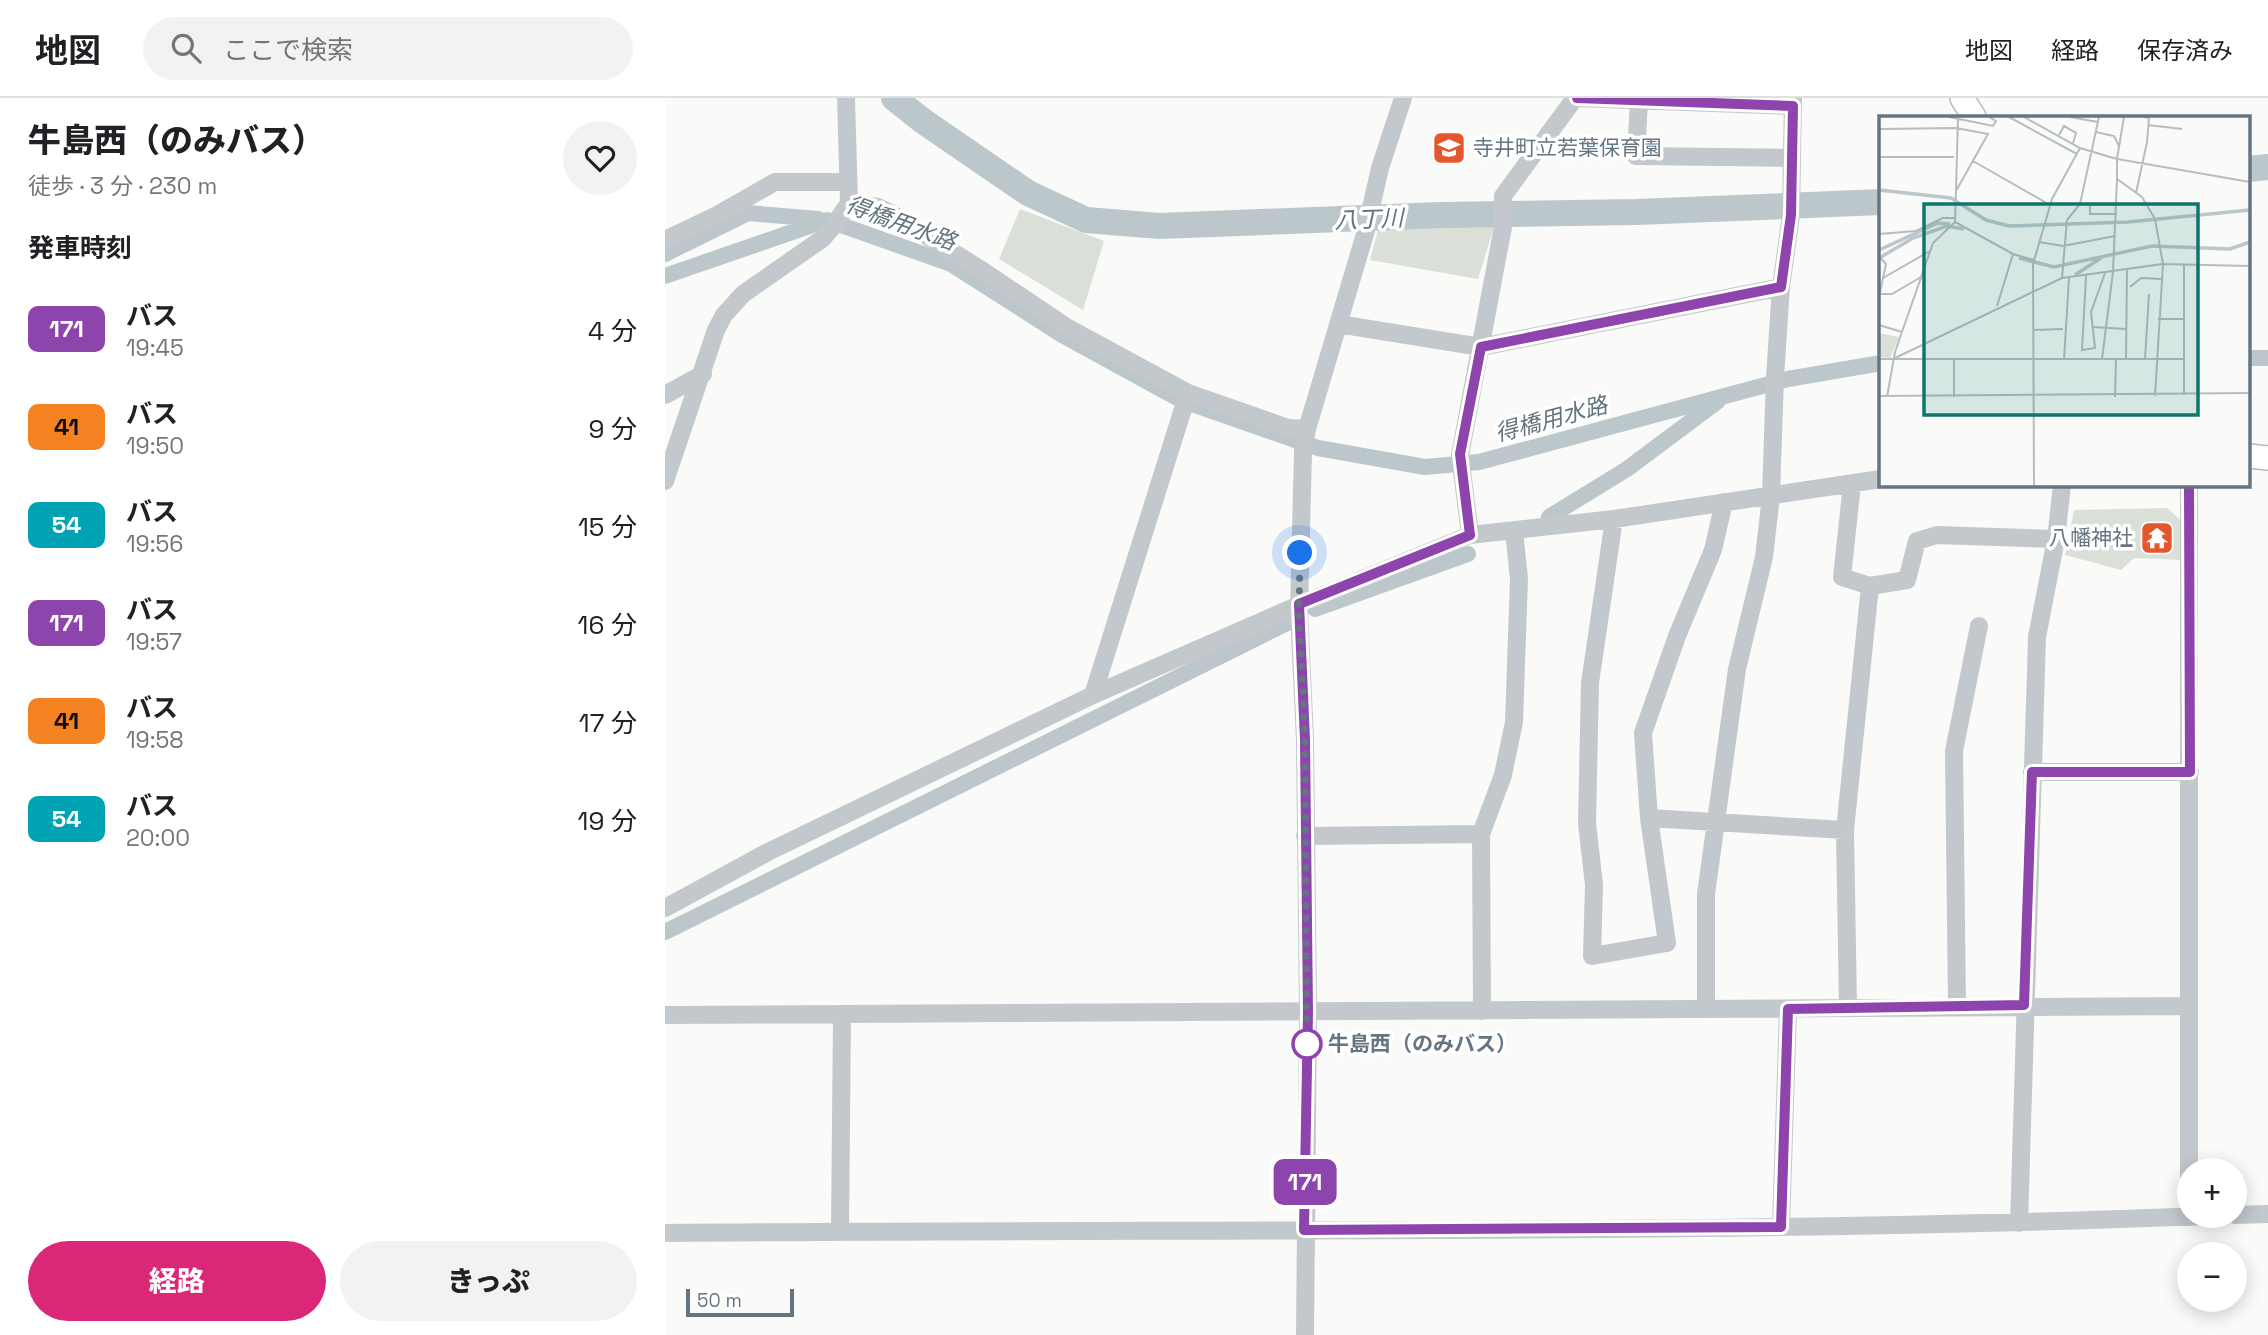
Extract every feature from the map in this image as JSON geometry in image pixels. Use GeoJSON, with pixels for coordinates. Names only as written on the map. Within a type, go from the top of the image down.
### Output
{"type":"FeatureCollection","features":[{"type":"Feature","properties":{"kind":"main road"},"geometry":{"type":"LineString","coordinates":[[1962,98],[1973,116]]}},
{"type":"Feature","properties":{"kind":"street"},"geometry":{"type":"LineString","coordinates":[[665,481],[716,330],[725,315],[743,294],[822,239],[849,203],[846,98]]}},
{"type":"Feature","properties":{"kind":"street"},"geometry":{"type":"LineString","coordinates":[[1470,535],[1460,454],[1503,227],[1503,196],[1576,98],[1793,102],[1791,215],[1781,287],[1774,385],[1771,496],[1764,557],[1737,669],[1706,894],[1706,1009]]}},
{"type":"Feature","properties":{"kind":"street"},"geometry":{"type":"LineString","coordinates":[[1305,1335],[1308,1012],[1305,740],[1299,615],[1305,439],[1374,202],[1380,168],[1399,100]]}},
{"type":"Feature","properties":{"kind":"street"},"geometry":{"type":"LineString","coordinates":[[1639,100],[1636,156],[1792,158]]}},
{"type":"Feature","properties":{"kind":"street"},"geometry":{"type":"LineString","coordinates":[[665,240],[717,215],[775,182],[848,182]]}},
{"type":"Feature","properties":{"kind":"street"},"geometry":{"type":"LineString","coordinates":[[849,203],[878,208],[892,215],[1068,328],[1188,393],[1288,428],[1305,439]]}},
{"type":"Feature","properties":{"kind":"street"},"geometry":{"type":"LineString","coordinates":[[1338,324],[1481,347],[1781,287]]}},
{"type":"Feature","properties":{"kind":"street"},"geometry":{"type":"LineString","coordinates":[[665,395],[703,374]]}},
{"type":"Feature","properties":{"kind":"street"},"geometry":{"type":"LineString","coordinates":[[1093,695],[1188,393]]}},
{"type":"Feature","properties":{"kind":"street"},"geometry":{"type":"LineString","coordinates":[[665,908],[768,852],[1093,695],[1299,615],[1470,535],[1614,519],[1879,480]]}},
{"type":"Feature","properties":{"kind":"street"},"geometry":{"type":"LineString","coordinates":[[1852,484],[1842,577],[1870,586],[1907,580],[1917,541],[1937,535],[2056,539]]}},
{"type":"Feature","properties":{"kind":"street"},"geometry":{"type":"LineString","coordinates":[[2019,1223],[2037,636],[2056,539],[2062,486]]}},
{"type":"Feature","properties":{"kind":"street"},"geometry":{"type":"LineString","coordinates":[[2189,486],[2189,1158]]}},
{"type":"Feature","properties":{"kind":"street"},"geometry":{"type":"LineString","coordinates":[[1614,519],[1590,683],[1587,823],[1594,885],[1592,956],[1668,943],[1649,818],[1643,733],[1677,636],[1713,550],[1724,502]]}},
{"type":"Feature","properties":{"kind":"street"},"geometry":{"type":"LineString","coordinates":[[1482,1011],[1481,834],[1503,775],[1514,722],[1519,579],[1514,530]]}},
{"type":"Feature","properties":{"kind":"street"},"geometry":{"type":"LineString","coordinates":[[1848,1008],[1845,830],[1870,586]]}},
{"type":"Feature","properties":{"kind":"street"},"geometry":{"type":"LineString","coordinates":[[1957,1006],[1954,751],[1979,626]]}},
{"type":"Feature","properties":{"kind":"street"},"geometry":{"type":"LineString","coordinates":[[2032,772],[2190,772]]}},
{"type":"Feature","properties":{"kind":"street"},"geometry":{"type":"LineString","coordinates":[[1649,818],[1845,830]]}},
{"type":"Feature","properties":{"kind":"street"},"geometry":{"type":"LineString","coordinates":[[1305,836],[1481,834]]}},
{"type":"Feature","properties":{"kind":"street"},"geometry":{"type":"LineString","coordinates":[[665,1015],[2189,1006]]}},
{"type":"Feature","properties":{"kind":"street"},"geometry":{"type":"LineString","coordinates":[[1781,1227],[1788,1009]]}},
{"type":"Feature","properties":{"kind":"street"},"geometry":{"type":"LineString","coordinates":[[840,1231],[842,1015]]}},
{"type":"Feature","properties":{"kind":"street"},"geometry":{"type":"LineString","coordinates":[[2247,1215],[2268,1214]]}},
{"type":"Feature","properties":{"kind":"street"},"geometry":{"type":"LineString","coordinates":[[665,1233],[1781,1227],[2177,1217]]}},
{"type":"Feature","properties":{"kind":"shaded area"},"geometry":{"type":"Polygon","coordinates":[[[1020,209],[1104,241],[1083,310],[999,259],[1020,209]]]}},
{"type":"Feature","properties":{"kind":"shaded area"},"geometry":{"type":"Polygon","coordinates":[[[1495,224],[1478,279],[1370,260],[1379,226],[1495,224]]]}},
{"type":"Feature","properties":{"kind":"shaded area"},"geometry":{"type":"Polygon","coordinates":[[[2167,508],[2186,525],[2184,560],[2134,558],[2121,570],[2065,555],[2074,510],[2167,508]]]}},
{"type":"Feature","properties":{"kind":"waterway","name":"八丁川"},"geometry":{"type":"LineString","coordinates":[[894,98],[1028,193],[1086,220],[1160,226],[1879,202]]}},
{"type":"Feature","properties":{"kind":"waterway","name":"八丁川"},"geometry":{"type":"LineString","coordinates":[[2251,169],[2268,167]]}},
{"type":"Feature","properties":{"kind":"waterway"},"geometry":{"type":"LineString","coordinates":[[665,254],[748,213],[818,219]]}},
{"type":"Feature","properties":{"kind":"waterway","name":"得橋用水路"},"geometry":{"type":"LineString","coordinates":[[665,276],[827,220],[951,264],[1062,335],[1179,399]]}},
{"type":"Feature","properties":{"kind":"waterway","name":"得橋用水路"},"geometry":{"type":"LineString","coordinates":[[2251,358],[2268,358]]}},
{"type":"Feature","properties":{"kind":"waterway","name":"得橋用水路"},"geometry":{"type":"LineString","coordinates":[[1192,404],[1318,448],[1425,467],[1479,462],[1788,379],[1879,363]]}},
{"type":"Feature","properties":{"kind":"waterway"},"geometry":{"type":"LineString","coordinates":[[1549,517],[1627,469],[1718,401]]}},
{"type":"Feature","properties":{"kind":"waterway"},"geometry":{"type":"LineString","coordinates":[[1315,609],[1468,554]]}},
{"type":"Feature","properties":{"kind":"waterway"},"geometry":{"type":"LineString","coordinates":[[665,932],[1289,622]]}},
{"type":"Feature","properties":{"kind":"bus line","name":"171"},"geometry":{"type":"LineString","coordinates":[[1577,98],[1793,106],[1791,215],[1781,287],[1481,347],[1460,454],[1470,535],[1299,604],[1305,740],[1308,1012],[1304,1230],[1781,1227],[1788,1009],[2024,1005],[2032,772],[2190,772],[2189,486]]}},
{"type":"Feature","properties":{"kind":"place","name":"寺井町立若葉保育園"},"geometry":{"type":"Point","coordinates":[1449,148]}},
{"type":"Feature","properties":{"kind":"place","name":"八幡神社"},"geometry":{"type":"Point","coordinates":[2157,538]}},
{"type":"Feature","properties":{"kind":"place","name":"牛島西（のみバス）"},"geometry":{"type":"Point","coordinates":[1307,1044]}},
{"type":"Feature","properties":{"kind":"route"},"geometry":{"type":"LineString","coordinates":[[1300,553],[1299,612],[1305,740],[1307,1044]]}}]}
